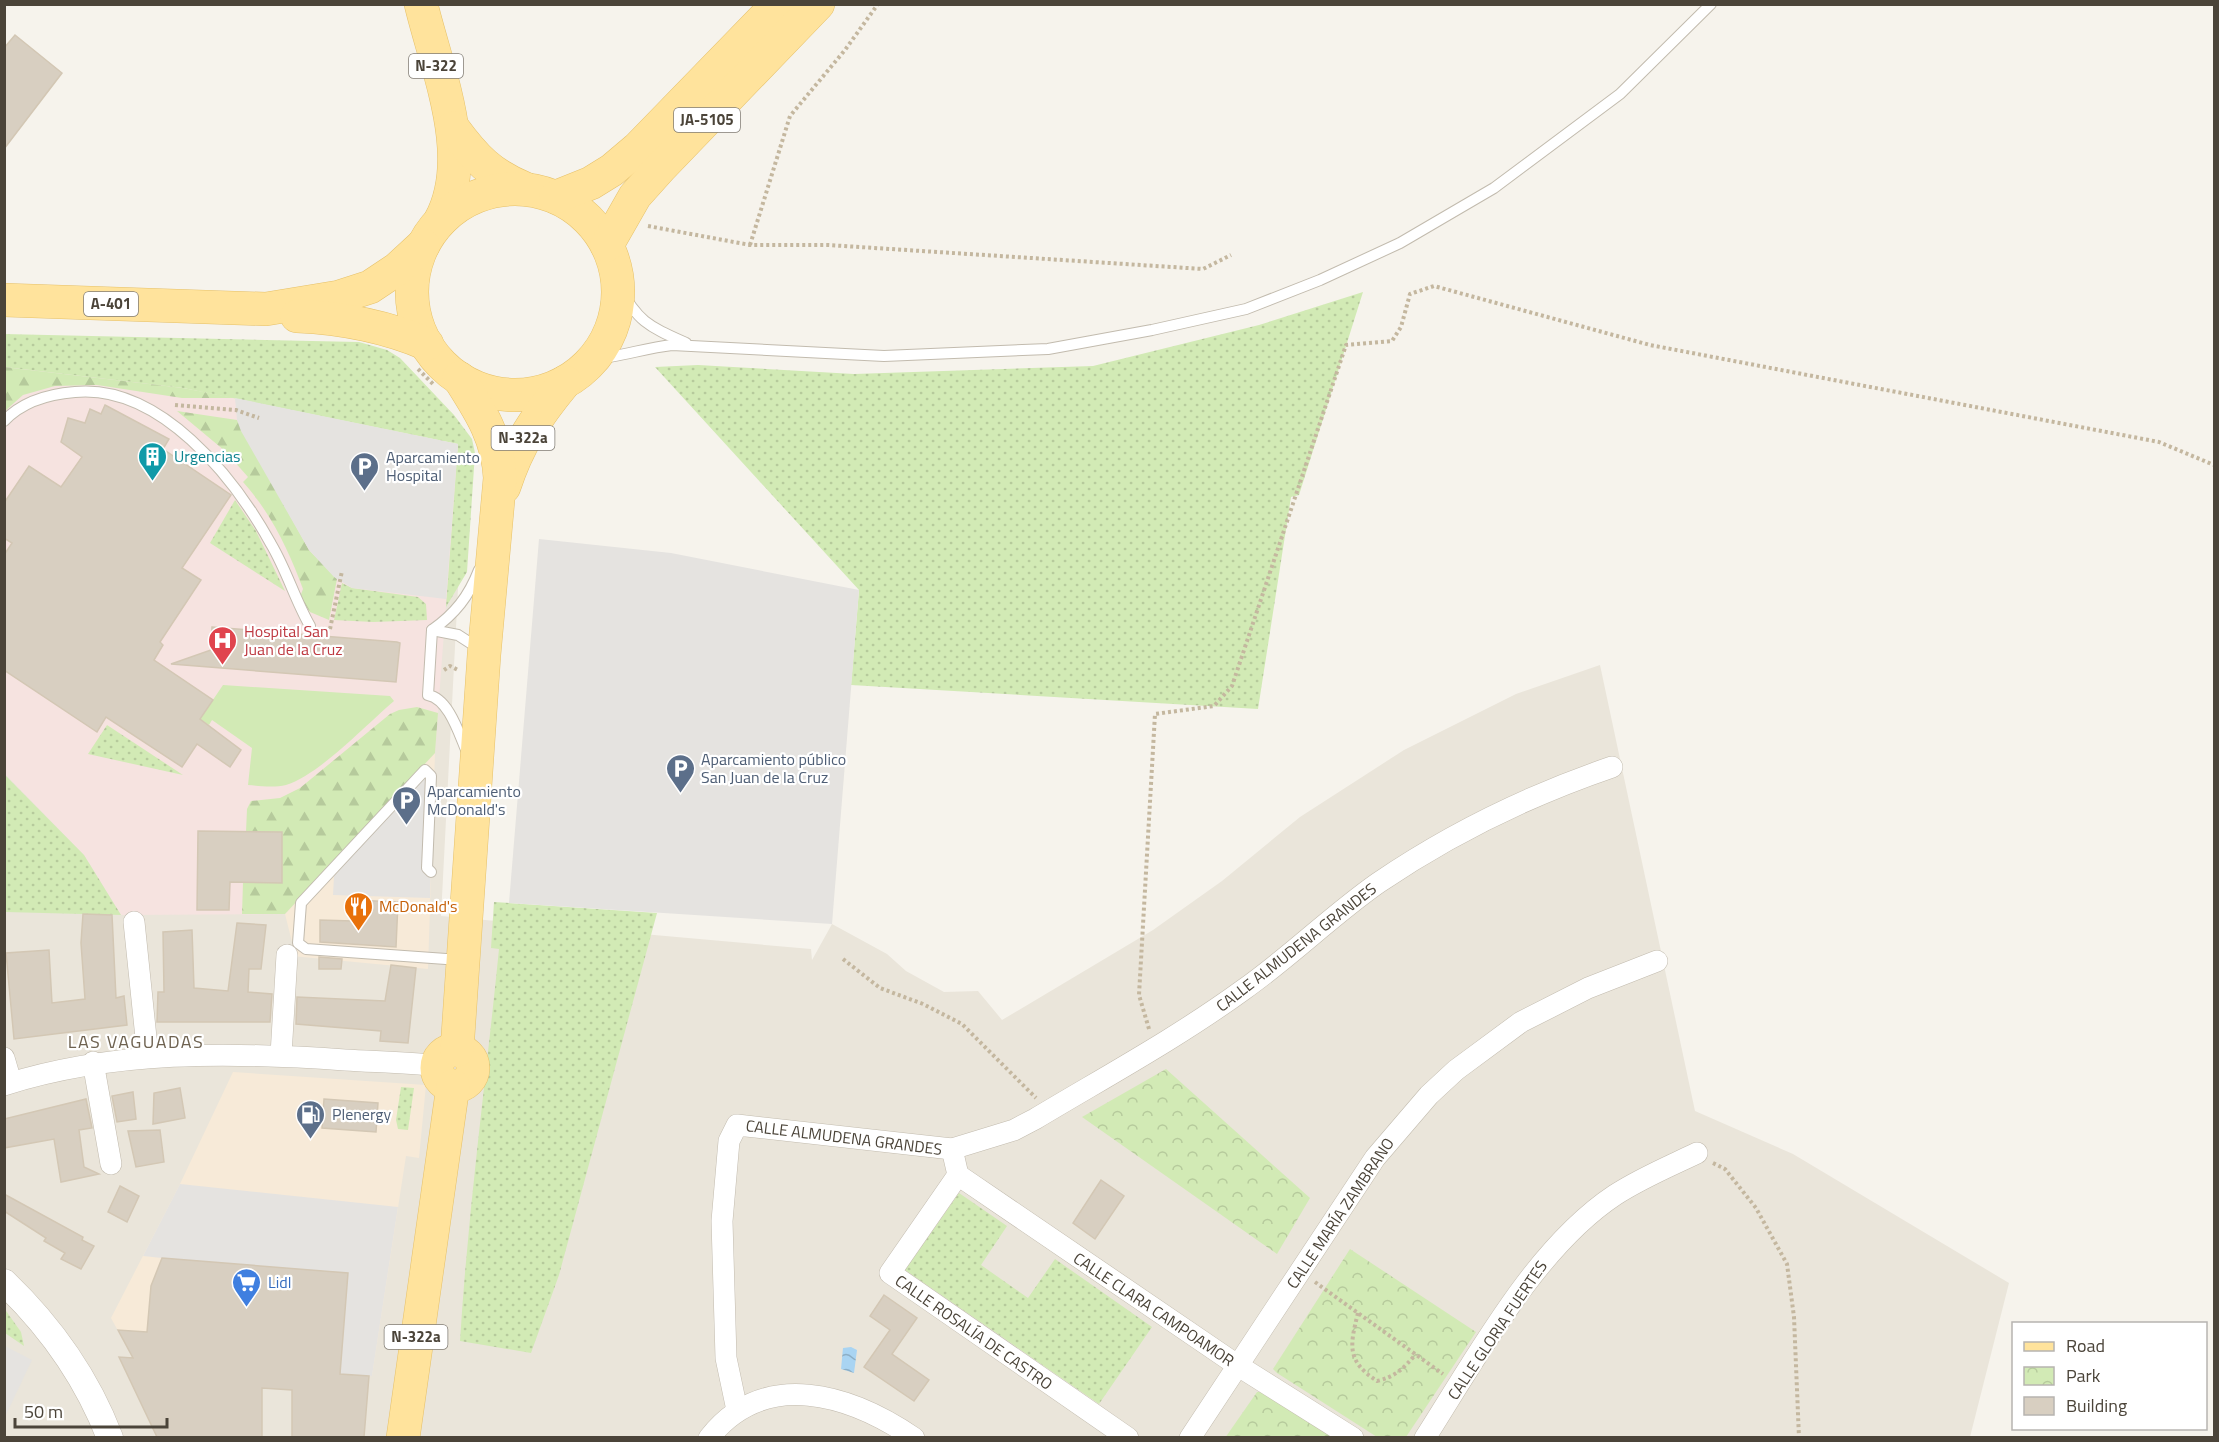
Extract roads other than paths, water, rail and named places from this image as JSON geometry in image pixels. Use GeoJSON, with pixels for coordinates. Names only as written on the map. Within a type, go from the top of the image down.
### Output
{"type":"FeatureCollection","features":[{"type":"Feature","properties":{"kind":"main road","name":"N-322"},"geometry":{"type":"LineString","coordinates":[[421,4],[453,128]]}},
{"type":"Feature","properties":{"kind":"main road","name":"JA-5105"},"geometry":{"type":"LineString","coordinates":[[542,193],[591,183],[612,170],[638,148],[778,4]]}},
{"type":"Feature","properties":{"kind":"main road","name":"JA-5105"},"geometry":{"type":"LineString","coordinates":[[614,233],[635,196],[818,4]]}},
{"type":"Feature","properties":{"kind":"main road"},"geometry":{"type":"LineString","coordinates":[[453,128],[474,156],[501,178],[542,193],[614,233],[614,264],[618,285],[617,307],[611,330],[593,359],[565,382],[535,393],[511,394],[488,391],[447,383],[436,357],[420,354],[412,302],[412,280],[431,233],[449,204],[454,182],[453,128]]}},
{"type":"Feature","properties":{"kind":"main road"},"geometry":{"type":"LineString","coordinates":[[431,233],[458,206],[480,195],[503,189],[542,193]]}},
{"type":"Feature","properties":{"kind":"main road","name":"A-401"},"geometry":{"type":"LineString","coordinates":[[4,300],[266,309],[339,297],[370,287],[397,269],[431,233]]}},
{"type":"Feature","properties":{"kind":"main road","name":"A-401"},"geometry":{"type":"LineString","coordinates":[[266,309],[286,316],[371,325],[402,333],[420,354]]}},
{"type":"Feature","properties":{"kind":"main road","name":"N-322a"},"geometry":{"type":"LineString","coordinates":[[497,512],[518,448],[529,428],[565,382]]}},
{"type":"Feature","properties":{"kind":"main road","name":"N-322a"},"geometry":{"type":"LineString","coordinates":[[402,1437],[463,960],[484,655],[497,512],[499,456],[494,437],[486,419],[447,383]]}},
{"type":"Feature","properties":{"kind":"street","name":"CALLE ALMUDENA GRANDES"},"geometry":{"type":"LineString","coordinates":[[737,1410],[726,1358],[722,1221],[729,1141],[737,1125],[952,1149],[1014,1130],[1154,1048],[1244,990],[1358,898],[1425,854],[1529,798],[1612,767]]}},
{"type":"Feature","properties":{"kind":"street"},"geometry":{"type":"LineString","coordinates":[[134,922],[148,1057]]}},
{"type":"Feature","properties":{"kind":"street"},"geometry":{"type":"LineString","coordinates":[[281,1055],[287,955]]}},
{"type":"Feature","properties":{"kind":"street","name":"CALLE MARÍA ZAMBRANO"},"geometry":{"type":"LineString","coordinates":[[1190,1437],[1375,1158],[1409,1117],[1456,1070],[1521,1022],[1588,988],[1657,961]]}},
{"type":"Feature","properties":{"kind":"street"},"geometry":{"type":"LineString","coordinates":[[4,1058],[8,1084],[93,1062],[148,1057],[281,1055],[449,1067]]}},
{"type":"Feature","properties":{"kind":"street"},"geometry":{"type":"LineString","coordinates":[[93,1062],[111,1164]]}},
{"type":"Feature","properties":{"kind":"street","name":"CALLE ALMUDENA GRANDES"},"geometry":{"type":"LineString","coordinates":[[952,1149],[958,1175]]}},
{"type":"Feature","properties":{"kind":"street","name":"CALLE GLORIA FUERTES"},"geometry":{"type":"LineString","coordinates":[[1425,1437],[1537,1268],[1569,1232],[1616,1194],[1697,1153]]}},
{"type":"Feature","properties":{"kind":"street","name":"CALLE CLARA CAMPOAMOR"},"geometry":{"type":"LineString","coordinates":[[958,1175],[1237,1365],[1353,1437]]}},
{"type":"Feature","properties":{"kind":"street","name":"CALLE ROSALÍA DE CASTRO"},"geometry":{"type":"LineString","coordinates":[[958,1175],[890,1273],[1128,1437]]}},
{"type":"Feature","properties":{"kind":"street"},"geometry":{"type":"LineString","coordinates":[[4,1282],[66,1354],[86,1385],[110,1437]]}},
{"type":"Feature","properties":{"kind":"street"},"geometry":{"type":"LineString","coordinates":[[709,1437],[725,1419],[750,1403],[776,1397],[820,1396],[863,1407],[915,1437]]}},
{"type":"Feature","properties":{"kind":"lane"},"geometry":{"type":"LineString","coordinates":[[593,359],[616,357],[638,350],[672,345],[884,356],[1048,349],[1089,344],[1246,309],[1320,280],[1400,243],[1494,188],[1620,94],[1711,4]]}},
{"type":"Feature","properties":{"kind":"lane"},"geometry":{"type":"LineString","coordinates":[[618,285],[631,309],[643,321],[695,346]]}},
{"type":"Feature","properties":{"kind":"lane"},"geometry":{"type":"LineString","coordinates":[[4,421],[35,400],[89,390],[110,393],[136,401],[160,416],[183,433],[242,495],[289,577],[295,600],[310,626]]}},
{"type":"Feature","properties":{"kind":"lane"},"geometry":{"type":"LineString","coordinates":[[477,774],[447,711],[435,696],[428,695],[432,630],[454,612],[472,589],[497,512]]}},
{"type":"Feature","properties":{"kind":"lane"},"geometry":{"type":"LineString","coordinates":[[432,630],[458,635],[474,643],[484,655]]}},
{"type":"Feature","properties":{"kind":"lane"},"geometry":{"type":"LineString","coordinates":[[431,872],[427,868],[431,776],[425,770],[301,903],[298,943],[306,949],[463,960]]}},
{"type":"Feature","properties":{"kind":"water"},"geometry":{"type":"Polygon","coordinates":[[[851,1347],[857,1350],[854,1373],[841,1369],[843,1348],[851,1347]]]}},
{"type":"Feature","properties":{"kind":"place","name":"Urgencias"},"geometry":{"type":"Point","coordinates":[153,482]}},
{"type":"Feature","properties":{"kind":"place","name":"Aparcamiento Hospital"},"geometry":{"type":"Point","coordinates":[365,492]}},
{"type":"Feature","properties":{"kind":"place","name":"Hospital San Juan de la Cruz"},"geometry":{"type":"Point","coordinates":[223,666]}},
{"type":"Feature","properties":{"kind":"place","name":"Aparcamiento público San Juan de la Cruz"},"geometry":{"type":"Point","coordinates":[680,794]}},
{"type":"Feature","properties":{"kind":"place","name":"Aparcamiento McDonald's"},"geometry":{"type":"Point","coordinates":[406,826]}},
{"type":"Feature","properties":{"kind":"place","name":"McDonald's"},"geometry":{"type":"Point","coordinates":[358,932]}},
{"type":"Feature","properties":{"kind":"place","name":"Plenergy"},"geometry":{"type":"Point","coordinates":[311,1140]}},
{"type":"Feature","properties":{"kind":"place","name":"Lidl"},"geometry":{"type":"Point","coordinates":[247,1308]}},
{"type":"Feature","properties":{"kind":"district","name":"LAS VAGUADAS"},"geometry":{"type":"Point","coordinates":[136,1042]}}]}
